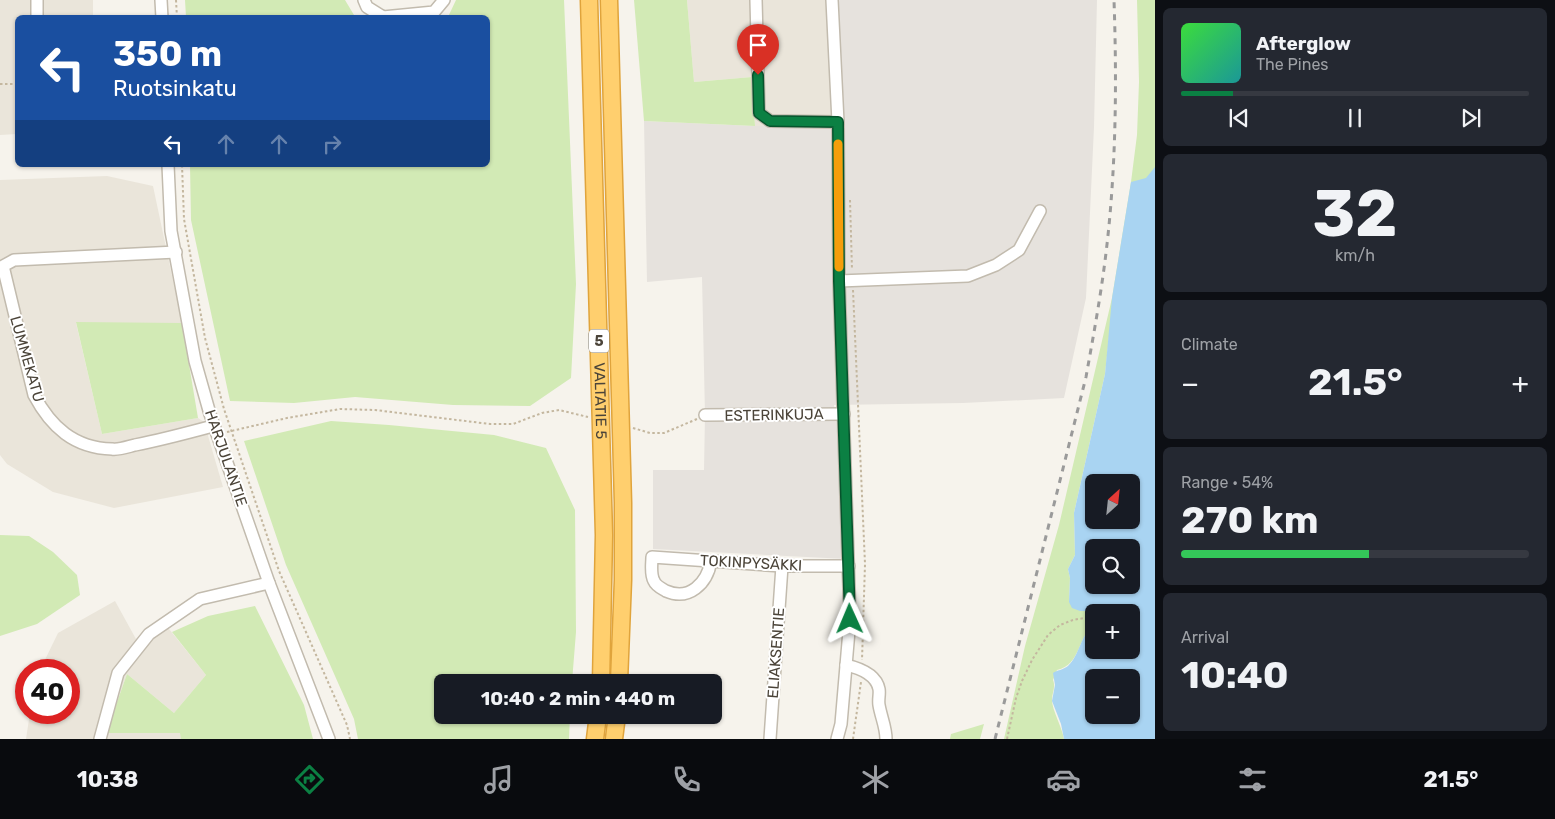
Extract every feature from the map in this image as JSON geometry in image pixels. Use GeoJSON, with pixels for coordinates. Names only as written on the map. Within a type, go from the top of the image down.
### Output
{"type":"FeatureCollection","features":[{"type":"Feature","properties":{"kind":"highway","name":"VALTATIE 5"},"geometry":{"type":"LineString","coordinates":[[589,0],[604,535],[600,674]]}},
{"type":"Feature","properties":{"kind":"highway","name":"VALTATIE 5"},"geometry":{"type":"LineString","coordinates":[[609,0],[622,503],[623,580],[619,674]]}},
{"type":"Feature","properties":{"kind":"highway"},"geometry":{"type":"LineString","coordinates":[[595,739],[597,724]]}},
{"type":"Feature","properties":{"kind":"highway"},"geometry":{"type":"LineString","coordinates":[[614,739],[616,724]]}},
{"type":"Feature","properties":{"kind":"street"},"geometry":{"type":"LineString","coordinates":[[37,0],[37,15]]}},
{"type":"Feature","properties":{"kind":"street"},"geometry":{"type":"LineString","coordinates":[[161,0],[162,15]]}},
{"type":"Feature","properties":{"kind":"street"},"geometry":{"type":"LineString","coordinates":[[364,0],[367,7],[380,15]]}},
{"type":"Feature","properties":{"kind":"street"},"geometry":{"type":"LineString","coordinates":[[403,15],[434,12],[444,0]]}},
{"type":"Feature","properties":{"kind":"street"},"geometry":{"type":"LineString","coordinates":[[756,0],[759,113],[770,121],[838,122]]}},
{"type":"Feature","properties":{"kind":"street"},"geometry":{"type":"LineString","coordinates":[[832,0],[838,122],[839,281],[850,566],[850,619],[837,739]]}},
{"type":"Feature","properties":{"kind":"street","name":"HARJULANTIE"},"geometry":{"type":"LineString","coordinates":[[168,167],[171,231],[195,361],[215,430],[269,583],[329,739]]}},
{"type":"Feature","properties":{"kind":"street"},"geometry":{"type":"LineString","coordinates":[[839,281],[968,276],[996,265],[1018,250],[1040,211]]}},
{"type":"Feature","properties":{"kind":"street","name":"LUMMEKATU"},"geometry":{"type":"LineString","coordinates":[[176,252],[14,260],[3,266],[34,395],[52,423],[64,434],[80,442],[114,450],[215,430]]}},
{"type":"Feature","properties":{"kind":"street","name":"ESTERINKUJA"},"geometry":{"type":"LineString","coordinates":[[705,415],[844,414]]}},
{"type":"Feature","properties":{"kind":"street","name":"TOKINPYSÄKKI"},"geometry":{"type":"LineString","coordinates":[[711,561],[709,572],[701,584],[692,592],[683,594],[671,593],[660,588],[654,581],[652,557],[711,561],[782,566],[850,566]]}},
{"type":"Feature","properties":{"kind":"street","name":"ELIAKSENTIE"},"geometry":{"type":"LineString","coordinates":[[770,739],[782,566]]}},
{"type":"Feature","properties":{"kind":"street"},"geometry":{"type":"LineString","coordinates":[[100,739],[118,672],[149,634],[200,599],[269,583]]}},
{"type":"Feature","properties":{"kind":"street"},"geometry":{"type":"LineString","coordinates":[[846,665],[862,670],[875,680],[879,688],[879,704],[886,729],[886,739]]}},
{"type":"Feature","properties":{"kind":"path"},"geometry":{"type":"LineString","coordinates":[[176,0],[177,15]]}},
{"type":"Feature","properties":{"kind":"path"},"geometry":{"type":"LineString","coordinates":[[0,84],[15,84]]}},
{"type":"Feature","properties":{"kind":"path"},"geometry":{"type":"LineString","coordinates":[[182,167],[184,219],[205,338],[224,410],[279,571],[347,725],[350,739]]}},
{"type":"Feature","properties":{"kind":"path"},"geometry":{"type":"LineString","coordinates":[[850,194],[852,281],[865,564],[862,670],[853,739]]}},
{"type":"Feature","properties":{"kind":"path"},"geometry":{"type":"LineString","coordinates":[[215,430],[232,430],[340,409],[375,410],[490,424],[513,424],[542,413],[559,410],[593,418]]}},
{"type":"Feature","properties":{"kind":"path"},"geometry":{"type":"LineString","coordinates":[[628,427],[650,433],[664,434],[705,415]]}},
{"type":"Feature","properties":{"kind":"path"},"geometry":{"type":"LineString","coordinates":[[1007,739],[1016,698],[1032,660],[1048,635],[1060,624],[1084,618]]}},
{"type":"Feature","properties":{"kind":"shaded area"},"geometry":{"type":"Polygon","coordinates":[[[0,0],[93,0],[93,15],[15,15],[15,134],[0,135],[0,0]]]}},
{"type":"Feature","properties":{"kind":"shaded area"},"geometry":{"type":"Polygon","coordinates":[[[687,0],[828,0],[834,127],[755,126],[752,77],[694,82],[687,0]]]}},
{"type":"Feature","properties":{"kind":"shaded area"},"geometry":{"type":"Polygon","coordinates":[[[828,0],[1097,0],[1094,127],[1086,298],[1064,398],[963,403],[834,405],[842,475],[846,559],[653,549],[653,470],[704,470],[705,415],[702,277],[647,282],[644,121],[834,127],[828,0]]]}},
{"type":"Feature","properties":{"kind":"shaded area"},"geometry":{"type":"Polygon","coordinates":[[[107,176],[153,186],[182,323],[76,323],[102,434],[198,418],[204,422],[223,487],[114,508],[53,492],[7,464],[0,455],[0,180],[107,176]]]}},
{"type":"Feature","properties":{"kind":"shaded area"},"geometry":{"type":"Polygon","coordinates":[[[115,601],[136,639],[161,619],[206,675],[174,713],[127,674],[106,733],[181,733],[181,739],[26,739],[28,724],[80,724],[80,659],[45,659],[58,633],[115,601]]]}},
{"type":"Feature","properties":{"kind":"green space"},"geometry":{"type":"Polygon","coordinates":[[[185,0],[345,0],[354,15],[186,15],[185,0]]]}},
{"type":"Feature","properties":{"kind":"green space"},"geometry":{"type":"Polygon","coordinates":[[[456,0],[564,0],[576,284],[571,378],[530,406],[453,405],[355,397],[294,403],[230,401],[191,220],[190,167],[490,167],[490,15],[449,15],[456,0]]]}},
{"type":"Feature","properties":{"kind":"green space"},"geometry":{"type":"Polygon","coordinates":[[[634,0],[687,0],[694,82],[752,77],[755,126],[644,121],[634,0]]]}},
{"type":"Feature","properties":{"kind":"green space"},"geometry":{"type":"Polygon","coordinates":[[[1137,0],[1155,0],[1155,279],[1109,337],[1105,374],[1074,513],[1075,555],[1068,569],[1070,578],[1069,602],[1085,606],[1085,635],[1071,663],[1057,670],[1053,680],[1052,704],[1064,739],[1004,739],[1025,646],[1059,525],[1112,298],[1137,135],[1139,82],[1137,0]]]}},
{"type":"Feature","properties":{"kind":"green space"},"geometry":{"type":"Polygon","coordinates":[[[76,322],[182,323],[198,418],[102,434],[76,322]]]}},
{"type":"Feature","properties":{"kind":"green space"},"geometry":{"type":"Polygon","coordinates":[[[331,421],[494,435],[546,448],[575,510],[576,632],[573,674],[434,674],[434,724],[570,724],[569,739],[358,739],[354,719],[286,565],[244,441],[331,421]]]}},
{"type":"Feature","properties":{"kind":"green space"},"geometry":{"type":"Polygon","coordinates":[[[0,535],[29,536],[53,552],[77,575],[80,595],[37,624],[0,636],[0,535]]]}},
{"type":"Feature","properties":{"kind":"green space"},"geometry":{"type":"Polygon","coordinates":[[[255,606],[304,705],[313,739],[181,739],[180,733],[106,733],[127,674],[174,713],[206,675],[172,632],[208,616],[255,606]]]}},
{"type":"Feature","properties":{"kind":"green space"},"geometry":{"type":"Polygon","coordinates":[[[984,724],[980,739],[950,739],[951,734],[984,724]]]}},
{"type":"Feature","properties":{"kind":"water"},"geometry":{"type":"Polygon","coordinates":[[[1155,167],[1155,739],[1064,739],[1061,724],[1052,701],[1055,685],[1053,673],[1068,666],[1085,636],[1085,659],[1140,659],[1140,604],[1085,604],[1085,611],[1072,608],[1069,602],[1070,578],[1068,569],[1075,555],[1074,513],[1105,374],[1112,298],[1131,182],[1146,178],[1155,167]]]}},
{"type":"Feature","properties":{"kind":"railway"},"geometry":{"type":"LineString","coordinates":[[995,739],[1086,377],[1099,305],[1109,229],[1113,164],[1115,98],[1114,0]]}},
{"type":"Feature","properties":{"kind":"slow traffic"},"geometry":{"type":"LineString","coordinates":[[838,144],[839,267]]}},
{"type":"Feature","properties":{"kind":"route"},"geometry":{"type":"LineString","coordinates":[[758,75],[759,113],[770,121],[838,122],[839,281],[850,566],[850,619]]}}]}
